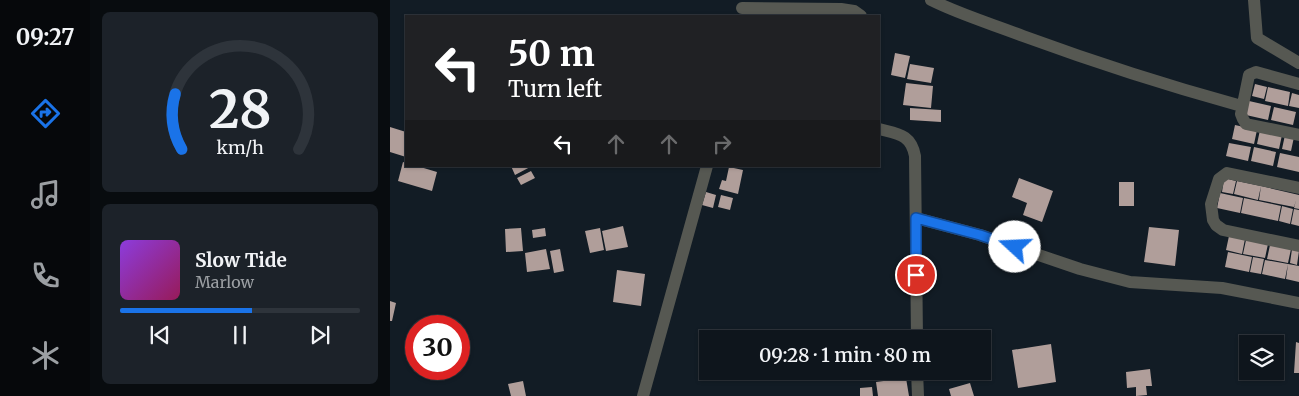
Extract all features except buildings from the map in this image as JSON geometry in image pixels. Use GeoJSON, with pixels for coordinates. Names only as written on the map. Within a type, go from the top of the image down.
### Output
{"type":"FeatureCollection","features":[{"type":"Feature","properties":{"kind":"street"},"geometry":{"type":"LineString","coordinates":[[931,0],[956,12],[1133,75],[1238,105]]}},
{"type":"Feature","properties":{"kind":"street"},"geometry":{"type":"LineString","coordinates":[[1254,0],[1257,38],[1299,63]]}},
{"type":"Feature","properties":{"kind":"street"},"geometry":{"type":"LineString","coordinates":[[742,8],[841,9],[854,11],[860,15]]}},
{"type":"Feature","properties":{"kind":"street"},"geometry":{"type":"LineString","coordinates":[[1299,84],[1256,72],[1253,73],[1249,76],[1241,114],[1246,124],[1299,135]]}},
{"type":"Feature","properties":{"kind":"street"},"geometry":{"type":"LineString","coordinates":[[880,129],[900,134],[912,145],[916,156],[917,330]]}},
{"type":"Feature","properties":{"kind":"street"},"geometry":{"type":"LineString","coordinates":[[643,396],[707,167]]}},
{"type":"Feature","properties":{"kind":"street"},"geometry":{"type":"LineString","coordinates":[[1299,188],[1227,173],[1219,179],[1211,204],[1213,220],[1223,230],[1299,246]]}},
{"type":"Feature","properties":{"kind":"street"},"geometry":{"type":"LineString","coordinates":[[916,218],[980,235],[1080,269],[1130,282],[1222,288],[1299,303]]}},
{"type":"Feature","properties":{"kind":"street"},"geometry":{"type":"LineString","coordinates":[[917,380],[918,396]]}},
{"type":"Feature","properties":{"kind":"route"},"geometry":{"type":"LineString","coordinates":[[916,275],[916,218],[980,235],[1015,247]]}}]}
